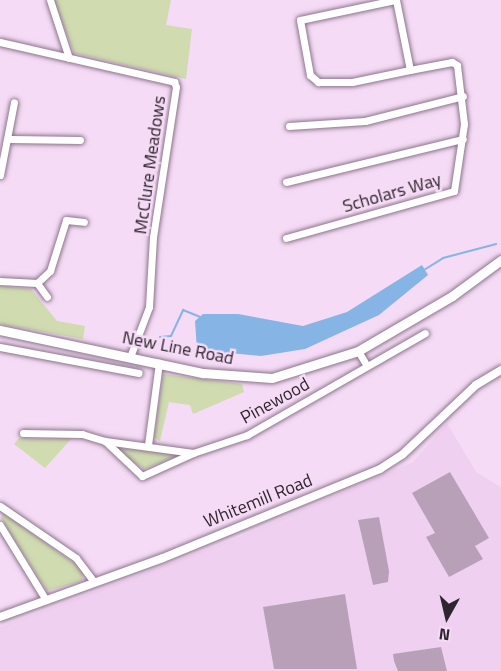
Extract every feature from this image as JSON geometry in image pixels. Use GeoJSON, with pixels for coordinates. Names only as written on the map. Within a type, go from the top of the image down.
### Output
{"type":"FeatureCollection","features":[{"type":"Feature","properties":{"kind":"main road","name":"New Line Road"},"geometry":{"type":"LineString","coordinates":[[0,330],[42,336],[203,373],[273,378],[358,351],[452,296],[501,260]]}},
{"type":"Feature","properties":{"kind":"street"},"geometry":{"type":"LineString","coordinates":[[50,0],[69,58]]}},
{"type":"Feature","properties":{"kind":"street","name":"Scholars Way"},"geometry":{"type":"LineString","coordinates":[[286,238],[454,191],[463,139],[463,96],[454,62],[357,81],[318,82],[310,75],[297,25],[300,20],[395,0],[410,70]]}},
{"type":"Feature","properties":{"kind":"street","name":"McClure Meadows"},"geometry":{"type":"LineString","coordinates":[[0,42],[174,82],[176,87],[153,237],[149,307],[130,357]]}},
{"type":"Feature","properties":{"kind":"street"},"geometry":{"type":"LineString","coordinates":[[289,126],[364,122],[463,96]]}},
{"type":"Feature","properties":{"kind":"street"},"geometry":{"type":"LineString","coordinates":[[0,175],[10,139],[14,102]]}},
{"type":"Feature","properties":{"kind":"street"},"geometry":{"type":"LineString","coordinates":[[10,139],[80,140]]}},
{"type":"Feature","properties":{"kind":"street","name":"Scholars Way"},"geometry":{"type":"LineString","coordinates":[[286,182],[463,139]]}},
{"type":"Feature","properties":{"kind":"street"},"geometry":{"type":"LineString","coordinates":[[0,281],[37,283],[50,271],[66,220],[84,222]]}},
{"type":"Feature","properties":{"kind":"street"},"geometry":{"type":"LineString","coordinates":[[37,283],[47,297]]}},
{"type":"Feature","properties":{"kind":"street","name":"Pinewood"},"geometry":{"type":"LineString","coordinates":[[105,441],[142,476],[193,453],[247,435],[425,333]]}},
{"type":"Feature","properties":{"kind":"street"},"geometry":{"type":"LineString","coordinates":[[38,351],[42,336]]}},
{"type":"Feature","properties":{"kind":"street"},"geometry":{"type":"LineString","coordinates":[[0,347],[38,351],[139,373]]}},
{"type":"Feature","properties":{"kind":"street"},"geometry":{"type":"LineString","coordinates":[[358,351],[367,366]]}},
{"type":"Feature","properties":{"kind":"street"},"geometry":{"type":"LineString","coordinates":[[148,445],[159,363]]}},
{"type":"Feature","properties":{"kind":"street","name":"Whitemill Road"},"geometry":{"type":"LineString","coordinates":[[0,616],[94,582],[380,469],[403,454],[476,385],[501,370]]}},
{"type":"Feature","properties":{"kind":"street","name":"Pinewood"},"geometry":{"type":"LineString","coordinates":[[23,433],[82,434],[105,441],[148,445],[193,453]]}},
{"type":"Feature","properties":{"kind":"street"},"geometry":{"type":"LineString","coordinates":[[0,506],[76,558],[94,582]]}},
{"type":"Feature","properties":{"kind":"street"},"geometry":{"type":"LineString","coordinates":[[0,525],[46,600]]}},
{"type":"Feature","properties":{"kind":"shaded area"},"geometry":{"type":"Polygon","coordinates":[[[447,423],[476,472],[501,487],[501,671],[0,671],[0,627],[235,539],[413,462],[447,423]]]}},
{"type":"Feature","properties":{"kind":"green space"},"geometry":{"type":"Polygon","coordinates":[[[54,0],[171,0],[166,25],[192,29],[186,79],[74,53],[54,0]]]}},
{"type":"Feature","properties":{"kind":"green space"},"geometry":{"type":"Polygon","coordinates":[[[0,286],[31,289],[57,321],[85,326],[83,339],[0,324],[0,286]]]}},
{"type":"Feature","properties":{"kind":"green space"},"geometry":{"type":"Polygon","coordinates":[[[163,374],[242,384],[244,392],[193,414],[190,405],[169,402],[160,441],[154,438],[163,374]]]}},
{"type":"Feature","properties":{"kind":"green space"},"geometry":{"type":"Polygon","coordinates":[[[19,438],[72,438],[45,468],[14,444],[19,438]]]}},
{"type":"Feature","properties":{"kind":"green space"},"geometry":{"type":"Polygon","coordinates":[[[113,448],[177,453],[179,456],[144,469],[113,448]]]}},
{"type":"Feature","properties":{"kind":"green space"},"geometry":{"type":"Polygon","coordinates":[[[3,513],[77,565],[83,572],[82,581],[47,591],[1,518],[3,513]]]}},
{"type":"Feature","properties":{"kind":"water"},"geometry":{"type":"Polygon","coordinates":[[[422,265],[428,275],[379,315],[305,349],[261,356],[197,350],[195,321],[203,314],[238,314],[303,326],[347,312],[422,265]]]}},
{"type":"Feature","properties":{"kind":"building"},"geometry":{"type":"Polygon","coordinates":[[[450,472],[489,538],[475,546],[483,559],[449,577],[426,537],[435,533],[412,493],[450,472]]]}},
{"type":"Feature","properties":{"kind":"building"},"geometry":{"type":"Polygon","coordinates":[[[379,517],[389,571],[388,582],[373,585],[358,520],[379,517]]]}},
{"type":"Feature","properties":{"kind":"building"},"geometry":{"type":"Polygon","coordinates":[[[345,594],[357,669],[274,669],[263,607],[345,594]]]}},
{"type":"Feature","properties":{"kind":"building"},"geometry":{"type":"Polygon","coordinates":[[[441,647],[447,671],[398,671],[393,654],[441,647]]]}},
{"type":"Feature","properties":{"kind":"waterway"},"geometry":{"type":"LineString","coordinates":[[424,270],[443,258],[496,244]]}},
{"type":"Feature","properties":{"kind":"waterway"},"geometry":{"type":"LineString","coordinates":[[160,337],[171,336],[183,310],[200,317]]}}]}
